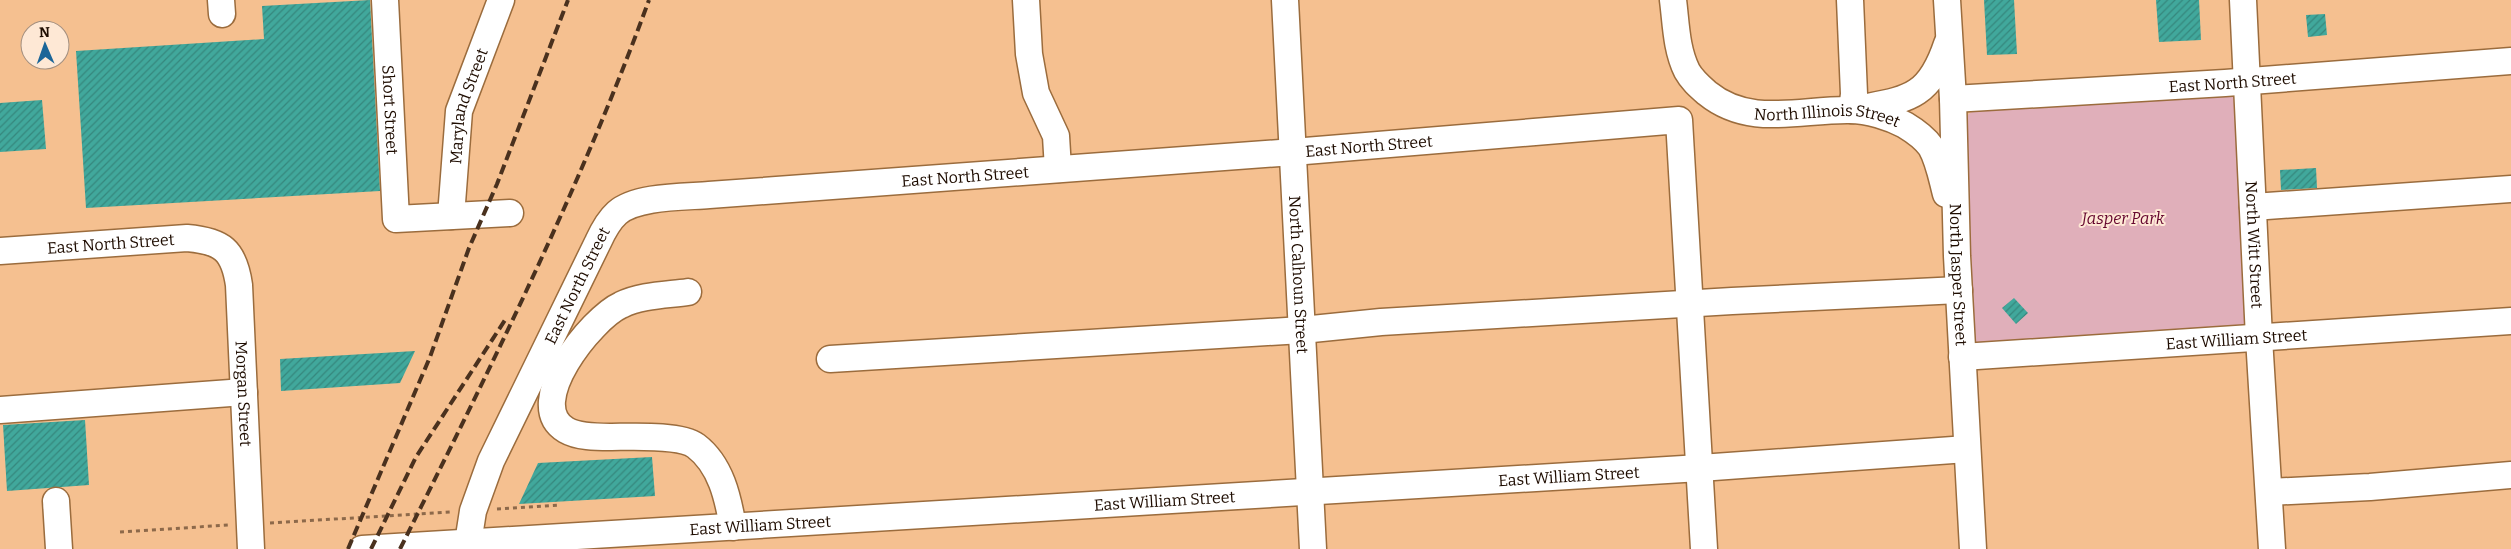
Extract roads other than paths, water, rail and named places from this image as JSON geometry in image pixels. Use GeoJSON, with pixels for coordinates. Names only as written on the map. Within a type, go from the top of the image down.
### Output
{"type":"FeatureCollection","features":[{"type":"Feature","properties":{"kind":"street","name":"Short Street"},"geometry":{"type":"LineString","coordinates":[[384,0],[396,219],[451,216]]}},
{"type":"Feature","properties":{"kind":"street","name":"Maryland Street"},"geometry":{"type":"LineString","coordinates":[[451,216],[458,111],[501,0]]}},
{"type":"Feature","properties":{"kind":"street"},"geometry":{"type":"LineString","coordinates":[[1026,0],[1029,54],[1036,93],[1056,136],[1058,169]]}},
{"type":"Feature","properties":{"kind":"street","name":"North Calhoun Street"},"geometry":{"type":"LineString","coordinates":[[1285,0],[1313,549]]}},
{"type":"Feature","properties":{"kind":"street","name":"North Illinois Street"},"geometry":{"type":"LineString","coordinates":[[1673,0],[1680,50],[1688,72],[1697,84],[1729,107],[1744,113],[1762,115],[1852,110],[1898,122],[1918,133],[1930,147],[1944,185],[1957,256]]}},
{"type":"Feature","properties":{"kind":"street"},"geometry":{"type":"LineString","coordinates":[[1850,0],[1854,94],[1852,110],[1906,98],[1922,90],[1933,78],[1949,38]]}},
{"type":"Feature","properties":{"kind":"street","name":"North Jasper Street"},"geometry":{"type":"LineString","coordinates":[[1947,0],[1953,99],[1957,256],[1973,549]]}},
{"type":"Feature","properties":{"kind":"street","name":"North Witt Street"},"geometry":{"type":"LineString","coordinates":[[2243,0],[2259,338],[2272,549]]}},
{"type":"Feature","properties":{"kind":"street","name":"East North Street"},"geometry":{"type":"LineString","coordinates":[[1953,99],[2246,82],[2511,62]]}},
{"type":"Feature","properties":{"kind":"street","name":"East North Street"},"geometry":{"type":"LineString","coordinates":[[468,543],[473,510],[495,452],[608,223],[619,211],[654,200],[699,195],[1293,152],[1679,120],[1690,304]]}},
{"type":"Feature","properties":{"kind":"street"},"geometry":{"type":"LineString","coordinates":[[2253,207],[2511,189]]}},
{"type":"Feature","properties":{"kind":"street"},"geometry":{"type":"LineString","coordinates":[[451,216],[510,213]]}},
{"type":"Feature","properties":{"kind":"street","name":"East North Street"},"geometry":{"type":"LineString","coordinates":[[0,251],[187,238],[204,240],[220,246]]}},
{"type":"Feature","properties":{"kind":"street","name":"Morgan Street"},"geometry":{"type":"LineString","coordinates":[[220,246],[231,255],[236,266],[250,536]]}},
{"type":"Feature","properties":{"kind":"street"},"geometry":{"type":"LineString","coordinates":[[830,359],[1302,330],[1380,322],[1959,290]]}},
{"type":"Feature","properties":{"kind":"street"},"geometry":{"type":"LineString","coordinates":[[688,292],[654,297],[621,305],[599,320],[582,338],[561,372],[552,395],[555,417],[565,430],[577,434],[596,437],[649,436],[695,445],[709,459],[727,492],[733,527]]}},
{"type":"Feature","properties":{"kind":"street"},"geometry":{"type":"LineString","coordinates":[[1690,304],[1704,549]]}},
{"type":"Feature","properties":{"kind":"street","name":"East William Street"},"geometry":{"type":"LineString","coordinates":[[1962,357],[2511,321]]}},
{"type":"Feature","properties":{"kind":"street"},"geometry":{"type":"LineString","coordinates":[[0,410],[244,392]]}},
{"type":"Feature","properties":{"kind":"street","name":"East William Street"},"geometry":{"type":"LineString","coordinates":[[362,549],[468,543],[664,540],[733,527],[1700,468],[1967,449]]}},
{"type":"Feature","properties":{"kind":"street"},"geometry":{"type":"LineString","coordinates":[[2268,492],[2370,487],[2511,475]]}},
{"type":"Feature","properties":{"kind":"street"},"geometry":{"type":"LineString","coordinates":[[56,502],[59,549]]}},
{"type":"Feature","properties":{"kind":"railway"},"geometry":{"type":"LineString","coordinates":[[348,549],[430,357],[469,248],[497,184],[568,0]]}},
{"type":"Feature","properties":{"kind":"railway"},"geometry":{"type":"LineString","coordinates":[[400,549],[500,346],[564,209],[594,140],[649,0]]}},
{"type":"Feature","properties":{"kind":"railway"},"geometry":{"type":"LineString","coordinates":[[371,549],[416,457],[507,317]]}},
{"type":"Feature","properties":{"kind":"park label","name":"Jasper Park"},"geometry":{"type":"Point","coordinates":[2123,218]}}]}
